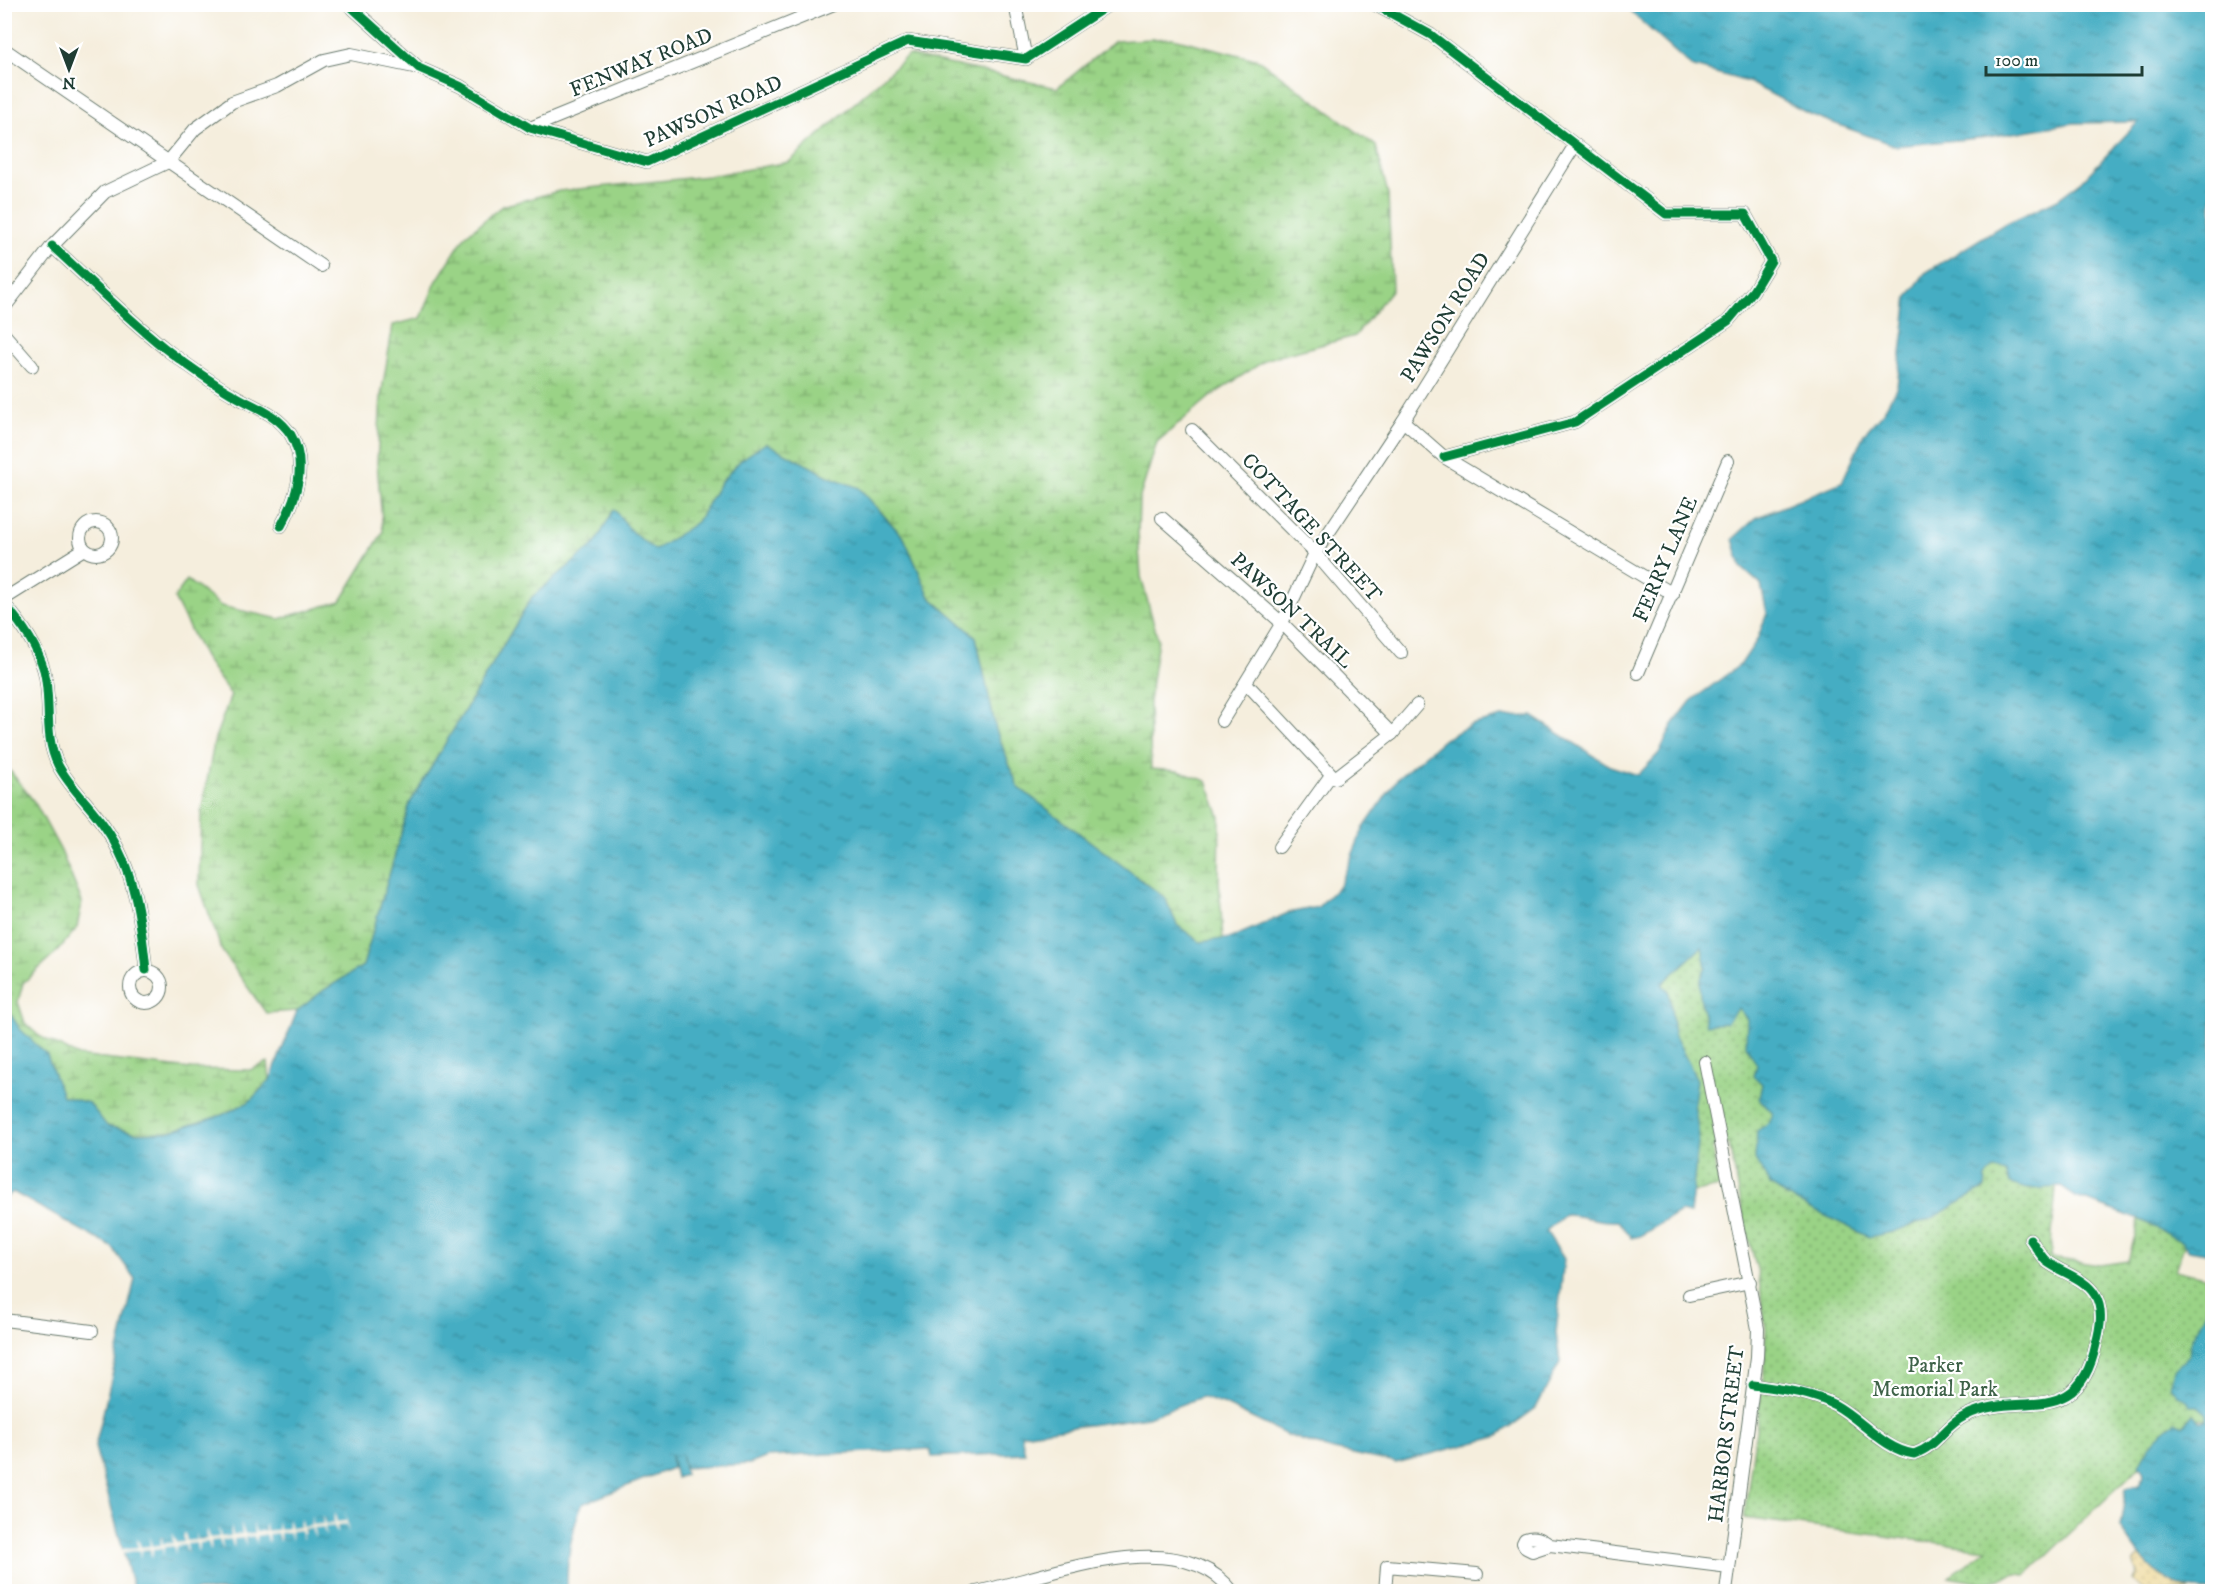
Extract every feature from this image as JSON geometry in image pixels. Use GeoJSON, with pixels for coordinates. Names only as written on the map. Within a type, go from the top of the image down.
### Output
{"type":"FeatureCollection","features":[{"type":"Feature","properties":{"kind":"street","name":"PAWSON ROAD"},"geometry":{"type":"LineString","coordinates":[[348,4],[419,68],[460,86],[530,128],[647,162],[908,41],[1026,58]]}},
{"type":"Feature","properties":{"kind":"street","name":"FENWAY ROAD"},"geometry":{"type":"LineString","coordinates":[[530,128],[834,4]]}},
{"type":"Feature","properties":{"kind":"street"},"geometry":{"type":"LineString","coordinates":[[1015,4],[1026,58],[1110,4]]}},
{"type":"Feature","properties":{"kind":"street"},"geometry":{"type":"LineString","coordinates":[[1374,4],[1431,35],[1666,214],[1744,214],[1771,261],[1767,270],[1728,321],[1575,422],[1444,457]]}},
{"type":"Feature","properties":{"kind":"street"},"geometry":{"type":"LineString","coordinates":[[4,49],[321,266]]}},
{"type":"Feature","properties":{"kind":"street"},"geometry":{"type":"LineString","coordinates":[[4,309],[52,246],[105,192],[168,162],[195,129],[232,102],[277,86],[324,60],[351,54],[419,68]]}},
{"type":"Feature","properties":{"kind":"street","name":"PAWSON ROAD"},"geometry":{"type":"LineString","coordinates":[[1222,720],[1247,684],[1282,623],[1315,553],[1403,421],[1575,145]]}},
{"type":"Feature","properties":{"kind":"street"},"geometry":{"type":"LineString","coordinates":[[52,246],[170,352],[231,394],[279,419],[292,437],[298,454],[298,484],[291,509],[281,526]]}},
{"type":"Feature","properties":{"kind":"street"},"geometry":{"type":"LineString","coordinates":[[4,334],[32,366]]}},
{"type":"Feature","properties":{"kind":"street"},"geometry":{"type":"LineString","coordinates":[[1403,421],[1444,457],[1672,594]]}},
{"type":"Feature","properties":{"kind":"street","name":"COTTAGE STREET"},"geometry":{"type":"LineString","coordinates":[[1192,430],[1315,553],[1401,653]]}},
{"type":"Feature","properties":{"kind":"street","name":"FERRY LANE"},"geometry":{"type":"LineString","coordinates":[[1638,673],[1728,461]]}},
{"type":"Feature","properties":{"kind":"street","name":"PAWSON TRAIL"},"geometry":{"type":"LineString","coordinates":[[1162,518],[1282,623],[1392,734]]}},
{"type":"Feature","properties":{"kind":"street"},"geometry":{"type":"LineString","coordinates":[[4,598],[84,549]]}},
{"type":"Feature","properties":{"kind":"street"},"geometry":{"type":"LineString","coordinates":[[4,604],[29,637],[44,671],[50,738],[58,766],[104,824],[121,853],[138,904],[146,970]]}},
{"type":"Feature","properties":{"kind":"street"},"geometry":{"type":"LineString","coordinates":[[1247,684],[1335,778],[1392,734],[1417,705]]}},
{"type":"Feature","properties":{"kind":"street"},"geometry":{"type":"LineString","coordinates":[[1279,847],[1331,775]]}},
{"type":"Feature","properties":{"kind":"street","name":"HARBOR STREET"},"geometry":{"type":"LineString","coordinates":[[1705,1062],[1720,1149],[1750,1282],[1758,1329],[1753,1385],[1726,1592]]}},
{"type":"Feature","properties":{"kind":"street"},"geometry":{"type":"LineString","coordinates":[[1753,1385],[1794,1391],[1834,1404],[1896,1448],[1914,1454],[1934,1445],[1963,1416],[1971,1413],[1986,1408],[2065,1398],[2076,1388],[2094,1356],[2101,1317],[2097,1299],[2087,1285],[2045,1260],[2030,1239]]}},
{"type":"Feature","properties":{"kind":"street"},"geometry":{"type":"LineString","coordinates":[[1689,1295],[1750,1282]]}},
{"type":"Feature","properties":{"kind":"street"},"geometry":{"type":"LineString","coordinates":[[4,1320],[92,1331]]}},
{"type":"Feature","properties":{"kind":"street"},"geometry":{"type":"LineString","coordinates":[[1550,1545],[1729,1567]]}},
{"type":"Feature","properties":{"kind":"street"},"geometry":{"type":"LineString","coordinates":[[976,1592],[1111,1558],[1136,1555],[1160,1557],[1205,1568],[1219,1576],[1233,1592]]}},
{"type":"Feature","properties":{"kind":"street"},"geometry":{"type":"LineString","coordinates":[[1385,1592],[1387,1566],[1477,1574]]}},
{"type":"Feature","properties":{"kind":"green space"},"geometry":{"type":"Polygon","coordinates":[[[1173,38],[1259,60],[1376,146],[1388,194],[1392,289],[1355,336],[1267,359],[1211,396],[1157,442],[1139,500],[1138,534],[1141,577],[1158,639],[1149,702],[1151,769],[1178,771],[1207,781],[1220,817],[1219,881],[1223,939],[1200,942],[1177,925],[1165,898],[1018,787],[996,730],[976,637],[930,597],[904,538],[859,488],[830,477],[766,443],[741,460],[720,483],[697,522],[655,550],[632,532],[614,510],[595,544],[532,597],[410,803],[363,966],[324,990],[297,1011],[266,1013],[222,951],[199,885],[201,813],[215,738],[231,695],[204,657],[174,598],[187,580],[221,606],[279,619],[341,601],[383,532],[377,463],[381,396],[393,325],[421,318],[436,282],[465,236],[502,206],[559,191],[709,176],[789,162],[908,55],[1057,88],[1115,41],[1173,38]]]}},
{"type":"Feature","properties":{"kind":"green space"},"geometry":{"type":"Polygon","coordinates":[[[4,763],[35,803],[61,851],[82,902],[77,928],[55,954],[23,983],[18,1002],[25,1023],[39,1036],[78,1056],[191,1069],[250,1070],[268,1062],[270,1080],[249,1102],[222,1115],[168,1132],[137,1133],[107,1126],[5,1133],[4,763]]]}},
{"type":"Feature","properties":{"kind":"green space","name":"Parker Memorial Park"},"geometry":{"type":"Polygon","coordinates":[[[1702,946],[1739,1003],[1988,1168],[2057,1176],[2050,1258],[2100,1265],[2128,1261],[2142,1210],[2190,1230],[2175,1270],[2212,1279],[2206,1419],[2196,1418],[2154,1453],[2026,1575],[2016,1574],[1981,1583],[1949,1577],[1987,1549],[1744,1518],[1764,1372],[1766,1330],[1758,1273],[1746,1228],[1729,1143],[1712,1147],[1720,1187],[1680,1195],[1674,1034],[1669,992],[1662,984],[1702,946]]]}},
{"type":"Feature","properties":{"kind":"sand"},"geometry":{"type":"Polygon","coordinates":[[[2140,1556],[2160,1576],[2190,1591],[2145,1591],[2133,1581],[2138,1573],[2133,1562],[2140,1556]]]}},
{"type":"Feature","properties":{"kind":"water"},"geometry":{"type":"Polygon","coordinates":[[[1623,5],[2212,5],[2212,1254],[2189,1250],[2182,1242],[2143,1221],[2076,1197],[2061,1187],[2028,1189],[2010,1184],[2006,1173],[1994,1170],[1986,1177],[1985,1188],[1932,1218],[1893,1232],[1869,1237],[1797,1202],[1770,1185],[1755,1159],[1757,1131],[1770,1122],[1773,1114],[1759,1098],[1762,1084],[1754,1076],[1757,1065],[1746,1045],[1747,1019],[1738,1008],[1726,1023],[1706,1025],[1700,995],[1700,981],[1706,968],[1702,947],[1662,984],[1669,992],[1674,1034],[1697,1080],[1694,1103],[1699,1136],[1690,1214],[1680,1212],[1640,1236],[1631,1238],[1618,1221],[1604,1221],[1572,1215],[1565,1215],[1546,1231],[1564,1259],[1556,1333],[1560,1362],[1536,1408],[1496,1437],[1396,1463],[1329,1449],[1287,1435],[1223,1404],[1201,1397],[1148,1417],[1021,1434],[1025,1453],[932,1457],[930,1449],[767,1457],[750,1464],[685,1468],[681,1454],[685,1475],[676,1478],[671,1455],[672,1468],[582,1504],[570,1547],[567,1591],[134,1591],[95,1447],[135,1279],[112,1247],[13,1192],[5,1198],[4,1004],[20,1029],[47,1055],[62,1096],[89,1103],[107,1126],[137,1133],[168,1132],[222,1115],[249,1102],[270,1080],[297,1011],[324,990],[363,966],[410,803],[532,597],[595,544],[614,509],[632,532],[655,550],[697,522],[720,483],[741,460],[766,443],[830,477],[859,488],[904,538],[930,597],[976,637],[996,730],[1018,787],[1165,898],[1177,925],[1200,942],[1231,938],[1288,913],[1318,907],[1340,885],[1363,829],[1398,778],[1444,739],[1471,725],[1502,717],[1532,716],[1610,766],[1638,775],[1659,753],[1672,726],[1691,701],[1741,664],[1757,640],[1767,613],[1761,585],[1741,567],[1733,539],[1756,518],[1842,482],[1864,434],[1883,412],[1897,386],[1908,297],[1925,273],[2001,226],[2058,199],[2082,181],[2138,122],[2074,123],[1988,137],[1896,146],[1809,114],[1748,82],[1691,66],[1623,5]]]}},
{"type":"Feature","properties":{"kind":"water"},"geometry":{"type":"Polygon","coordinates":[[[2212,1283],[2212,1591],[2181,1587],[2169,1581],[2148,1564],[2120,1528],[2126,1488],[2139,1485],[2144,1473],[2139,1465],[2154,1441],[2175,1422],[2183,1426],[2193,1414],[2200,1421],[2206,1420],[2206,1413],[2198,1406],[2190,1406],[2187,1400],[2177,1395],[2170,1386],[2174,1370],[2189,1355],[2192,1339],[2206,1312],[2212,1283]]]}},
{"type":"Feature","properties":{"kind":"pier"},"geometry":{"type":"Polygon","coordinates":[[[345,1511],[349,1534],[346,1524],[337,1525],[338,1535],[334,1526],[325,1527],[326,1537],[323,1527],[314,1528],[315,1538],[311,1528],[303,1529],[303,1540],[300,1530],[291,1531],[292,1541],[289,1532],[280,1533],[280,1542],[277,1533],[268,1534],[269,1544],[265,1534],[256,1536],[257,1545],[254,1536],[245,1537],[246,1547],[243,1538],[234,1539],[234,1548],[231,1539],[222,1540],[223,1550],[219,1540],[211,1541],[211,1551],[208,1542],[199,1543],[198,1553],[196,1543],[187,1544],[188,1554],[185,1545],[176,1546],[175,1556],[174,1546],[164,1547],[163,1557],[162,1548],[153,1549],[152,1559],[150,1549],[141,1550],[140,1560],[139,1550],[120,1553],[119,1550],[138,1547],[137,1538],[141,1547],[150,1546],[149,1536],[152,1546],[161,1545],[161,1535],[163,1544],[173,1543],[172,1533],[176,1543],[184,1542],[184,1532],[187,1541],[196,1540],[195,1530],[198,1540],[207,1539],[207,1529],[210,1538],[219,1537],[218,1527],[221,1537],[231,1536],[231,1526],[233,1535],[242,1534],[241,1524],[245,1534],[254,1533],[253,1523],[256,1532],[265,1531],[265,1522],[267,1531],[277,1530],[278,1520],[279,1530],[288,1528],[288,1519],[291,1528],[299,1527],[301,1517],[302,1527],[311,1526],[311,1516],[313,1525],[323,1524],[322,1514],[325,1524],[334,1523],[334,1513],[337,1522],[346,1521],[345,1511]]]}},
{"type":"Feature","properties":{"kind":"cycle path"},"geometry":{"type":"LineString","coordinates":[[348,4],[419,68],[460,86],[530,128],[647,162],[908,41],[1026,59],[1110,4]]}},
{"type":"Feature","properties":{"kind":"cycle path"},"geometry":{"type":"LineString","coordinates":[[1374,4],[1431,35],[1666,214],[1745,214],[1771,261],[1753,291],[1728,321],[1575,422],[1444,457]]}},
{"type":"Feature","properties":{"kind":"cycle path"},"geometry":{"type":"LineString","coordinates":[[52,246],[155,341],[216,385],[264,411],[285,427],[296,446],[299,470],[295,493],[281,526]]}},
{"type":"Feature","properties":{"kind":"cycle path"},"geometry":{"type":"LineString","coordinates":[[4,604],[28,635],[44,670],[49,730],[53,754],[58,765],[105,827],[115,843],[130,878],[139,914],[146,970]]}},
{"type":"Feature","properties":{"kind":"cycle path"},"geometry":{"type":"LineString","coordinates":[[1753,1385],[1795,1392],[1835,1405],[1893,1447],[1914,1454],[1929,1446],[1958,1420],[1985,1408],[2061,1398],[2075,1388],[2087,1371],[2099,1332],[2100,1307],[2091,1289],[2046,1261],[2030,1239]]}}]}
